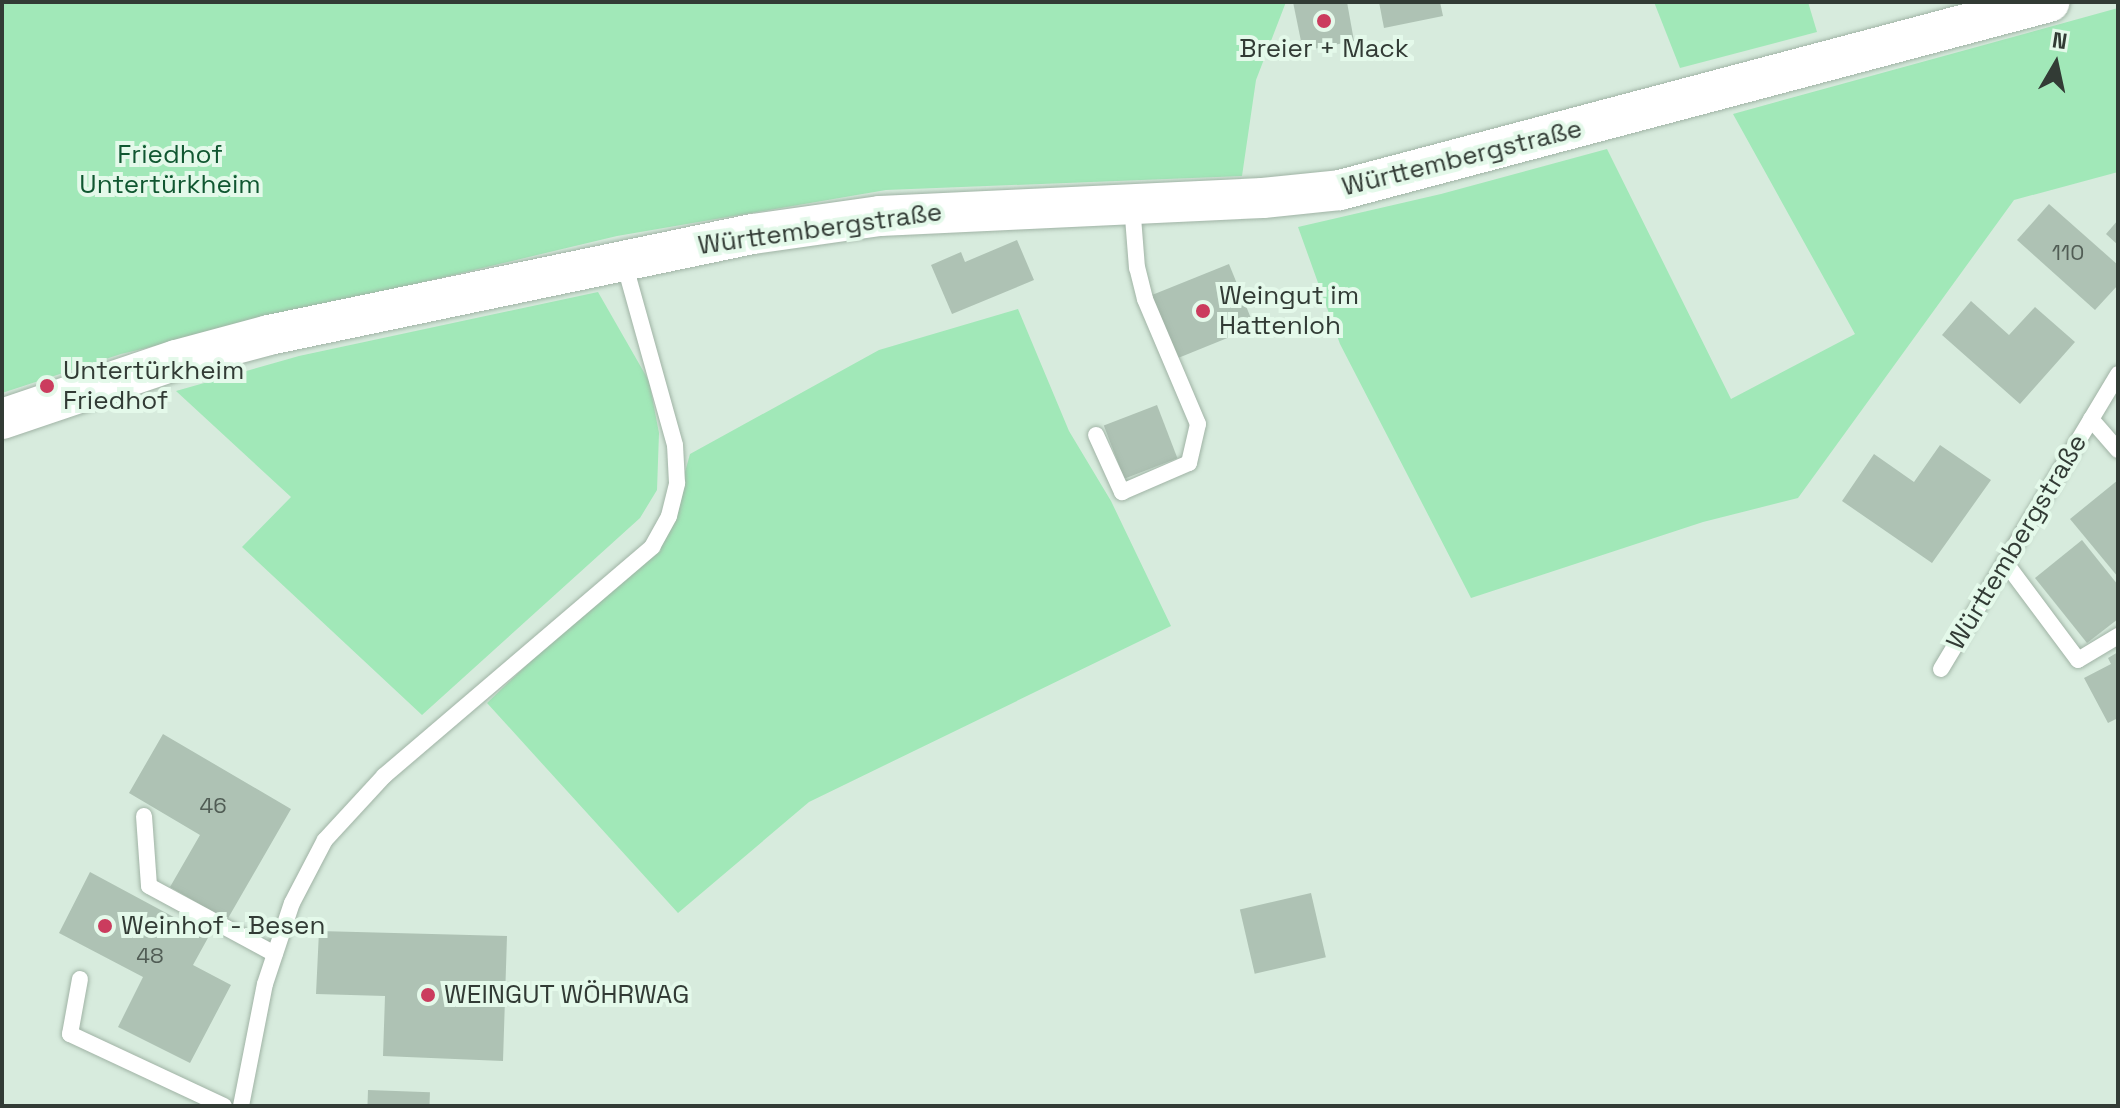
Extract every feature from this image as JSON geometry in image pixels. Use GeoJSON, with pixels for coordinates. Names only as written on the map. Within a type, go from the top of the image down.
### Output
{"type":"FeatureCollection","features":[{"type":"Feature","properties":{"kind":"street","name":"Württembergstraße"},"geometry":{"type":"LineString","coordinates":[[2,419],[176,360],[269,335],[753,234],[880,216],[1263,198],[1365,185],[2049,2]]}},
{"type":"Feature","properties":{"kind":"lane"},"geometry":{"type":"LineString","coordinates":[[1096,435],[1122,492],[1189,463],[1198,424],[1145,299],[1137,268],[1132,203]]}},
{"type":"Feature","properties":{"kind":"lane"},"geometry":{"type":"LineString","coordinates":[[241,1106],[246,1064],[275,954],[292,903],[325,840],[384,776],[652,547],[669,516],[677,483],[675,445],[624,260]]}},
{"type":"Feature","properties":{"kind":"lane","name":"Württembergstraße"},"geometry":{"type":"LineString","coordinates":[[1941,669],[2118,374]]}},
{"type":"Feature","properties":{"kind":"lane"},"geometry":{"type":"LineString","coordinates":[[2091,419],[2118,450]]}},
{"type":"Feature","properties":{"kind":"lane"},"geometry":{"type":"LineString","coordinates":[[2005,562],[2078,660],[2118,636]]}},
{"type":"Feature","properties":{"kind":"lane"},"geometry":{"type":"LineString","coordinates":[[144,816],[149,886],[275,954]]}},
{"type":"Feature","properties":{"kind":"lane"},"geometry":{"type":"LineString","coordinates":[[80,979],[70,1034],[224,1106]]}},
{"type":"Feature","properties":{"kind":"green space","name":"Friedhof Untertürkheim"},"geometry":{"type":"Polygon","coordinates":[[[2,2],[1286,2],[1256,80],[1242,176],[886,190],[617,236],[121,354],[2,393],[2,2]]]}},
{"type":"Feature","properties":{"kind":"green space"},"geometry":{"type":"Polygon","coordinates":[[[1654,2],[1808,2],[1817,32],[1680,68],[1654,2]]]}},
{"type":"Feature","properties":{"kind":"green space"},"geometry":{"type":"Polygon","coordinates":[[[2118,8],[2118,172],[2014,200],[1798,498],[1703,522],[1471,598],[1340,344],[1298,227],[1441,194],[1607,149],[1731,399],[1855,334],[1733,114],[2118,8]]]}},
{"type":"Feature","properties":{"kind":"green space"},"geometry":{"type":"Polygon","coordinates":[[[598,292],[649,381],[659,433],[657,490],[640,518],[422,715],[242,547],[291,497],[176,391],[299,356],[598,292]]]}},
{"type":"Feature","properties":{"kind":"green space"},"geometry":{"type":"Polygon","coordinates":[[[1018,309],[1069,431],[1111,501],[1171,626],[809,802],[678,913],[487,703],[669,529],[690,454],[879,350],[1018,309]]]}},
{"type":"Feature","properties":{"kind":"building","name":"Breier + Mack"},"geometry":{"type":"Polygon","coordinates":[[[1293,2],[1347,2],[1354,41],[1303,51],[1293,2]]]}},
{"type":"Feature","properties":{"kind":"building"},"geometry":{"type":"Polygon","coordinates":[[[1379,2],[1440,2],[1443,16],[1384,28],[1379,2]]]}},
{"type":"Feature","properties":{"kind":"building"},"geometry":{"type":"Polygon","coordinates":[[[2049,204],[2118,265],[2118,285],[2095,310],[2017,240],[2049,204]]]}},
{"type":"Feature","properties":{"kind":"building"},"geometry":{"type":"Polygon","coordinates":[[[2118,220],[2118,245],[2106,234],[2118,220]]]}},
{"type":"Feature","properties":{"kind":"building"},"geometry":{"type":"Polygon","coordinates":[[[1017,240],[1034,280],[952,314],[931,265],[961,252],[965,262],[1017,240]]]}},
{"type":"Feature","properties":{"kind":"building","name":"Weingut im Hattenloh"},"geometry":{"type":"Polygon","coordinates":[[[1229,264],[1254,327],[1178,358],[1152,295],[1229,264]]]}},
{"type":"Feature","properties":{"kind":"building"},"geometry":{"type":"Polygon","coordinates":[[[1971,301],[2009,335],[2035,307],[2075,342],[2020,404],[1942,335],[1971,301]]]}},
{"type":"Feature","properties":{"kind":"building"},"geometry":{"type":"Polygon","coordinates":[[[1157,405],[1177,458],[1124,479],[1104,425],[1157,405]]]}},
{"type":"Feature","properties":{"kind":"building"},"geometry":{"type":"Polygon","coordinates":[[[1940,445],[1991,480],[1932,563],[1842,501],[1874,454],[1914,482],[1940,445]]]}},
{"type":"Feature","properties":{"kind":"building"},"geometry":{"type":"Polygon","coordinates":[[[2118,480],[2118,577],[2070,519],[2118,480]]]}},
{"type":"Feature","properties":{"kind":"building"},"geometry":{"type":"Polygon","coordinates":[[[2082,540],[2118,585],[2118,619],[2087,643],[2035,578],[2082,540]]]}},
{"type":"Feature","properties":{"kind":"building"},"geometry":{"type":"Polygon","coordinates":[[[2118,652],[2118,718],[2108,723],[2084,678],[2111,664],[2108,658],[2118,652]]]}},
{"type":"Feature","properties":{"kind":"building"},"geometry":{"type":"Polygon","coordinates":[[[163,734],[291,809],[227,920],[170,887],[200,835],[129,793],[163,734]]]}},
{"type":"Feature","properties":{"kind":"building"},"geometry":{"type":"Polygon","coordinates":[[[90,872],[209,936],[193,965],[231,985],[190,1063],[118,1027],[143,977],[59,933],[90,872]]]}},
{"type":"Feature","properties":{"kind":"building"},"geometry":{"type":"Polygon","coordinates":[[[1311,893],[1326,957],[1255,974],[1240,909],[1311,893]]]}},
{"type":"Feature","properties":{"kind":"building","name":"WEINGUT WÖHRWAG"},"geometry":{"type":"Polygon","coordinates":[[[319,931],[507,936],[503,1061],[383,1056],[385,996],[316,994],[319,931]]]}},
{"type":"Feature","properties":{"kind":"building"},"geometry":{"type":"Polygon","coordinates":[[[368,1090],[430,1092],[429,1106],[367,1106],[368,1090]]]}},
{"type":"Feature","properties":{"kind":"place","name":"Breier + Mack"},"geometry":{"type":"Point","coordinates":[1324,21]}},
{"type":"Feature","properties":{"kind":"place","name":"Weingut im Hattenloh"},"geometry":{"type":"Point","coordinates":[1203,311]}},
{"type":"Feature","properties":{"kind":"place","name":"Untertürkheim Friedhof"},"geometry":{"type":"Point","coordinates":[47,386]}},
{"type":"Feature","properties":{"kind":"place","name":"Weinhof - Besen"},"geometry":{"type":"Point","coordinates":[105,926]}},
{"type":"Feature","properties":{"kind":"place","name":"WEINGUT WÖHRWAG"},"geometry":{"type":"Point","coordinates":[428,995]}}]}
